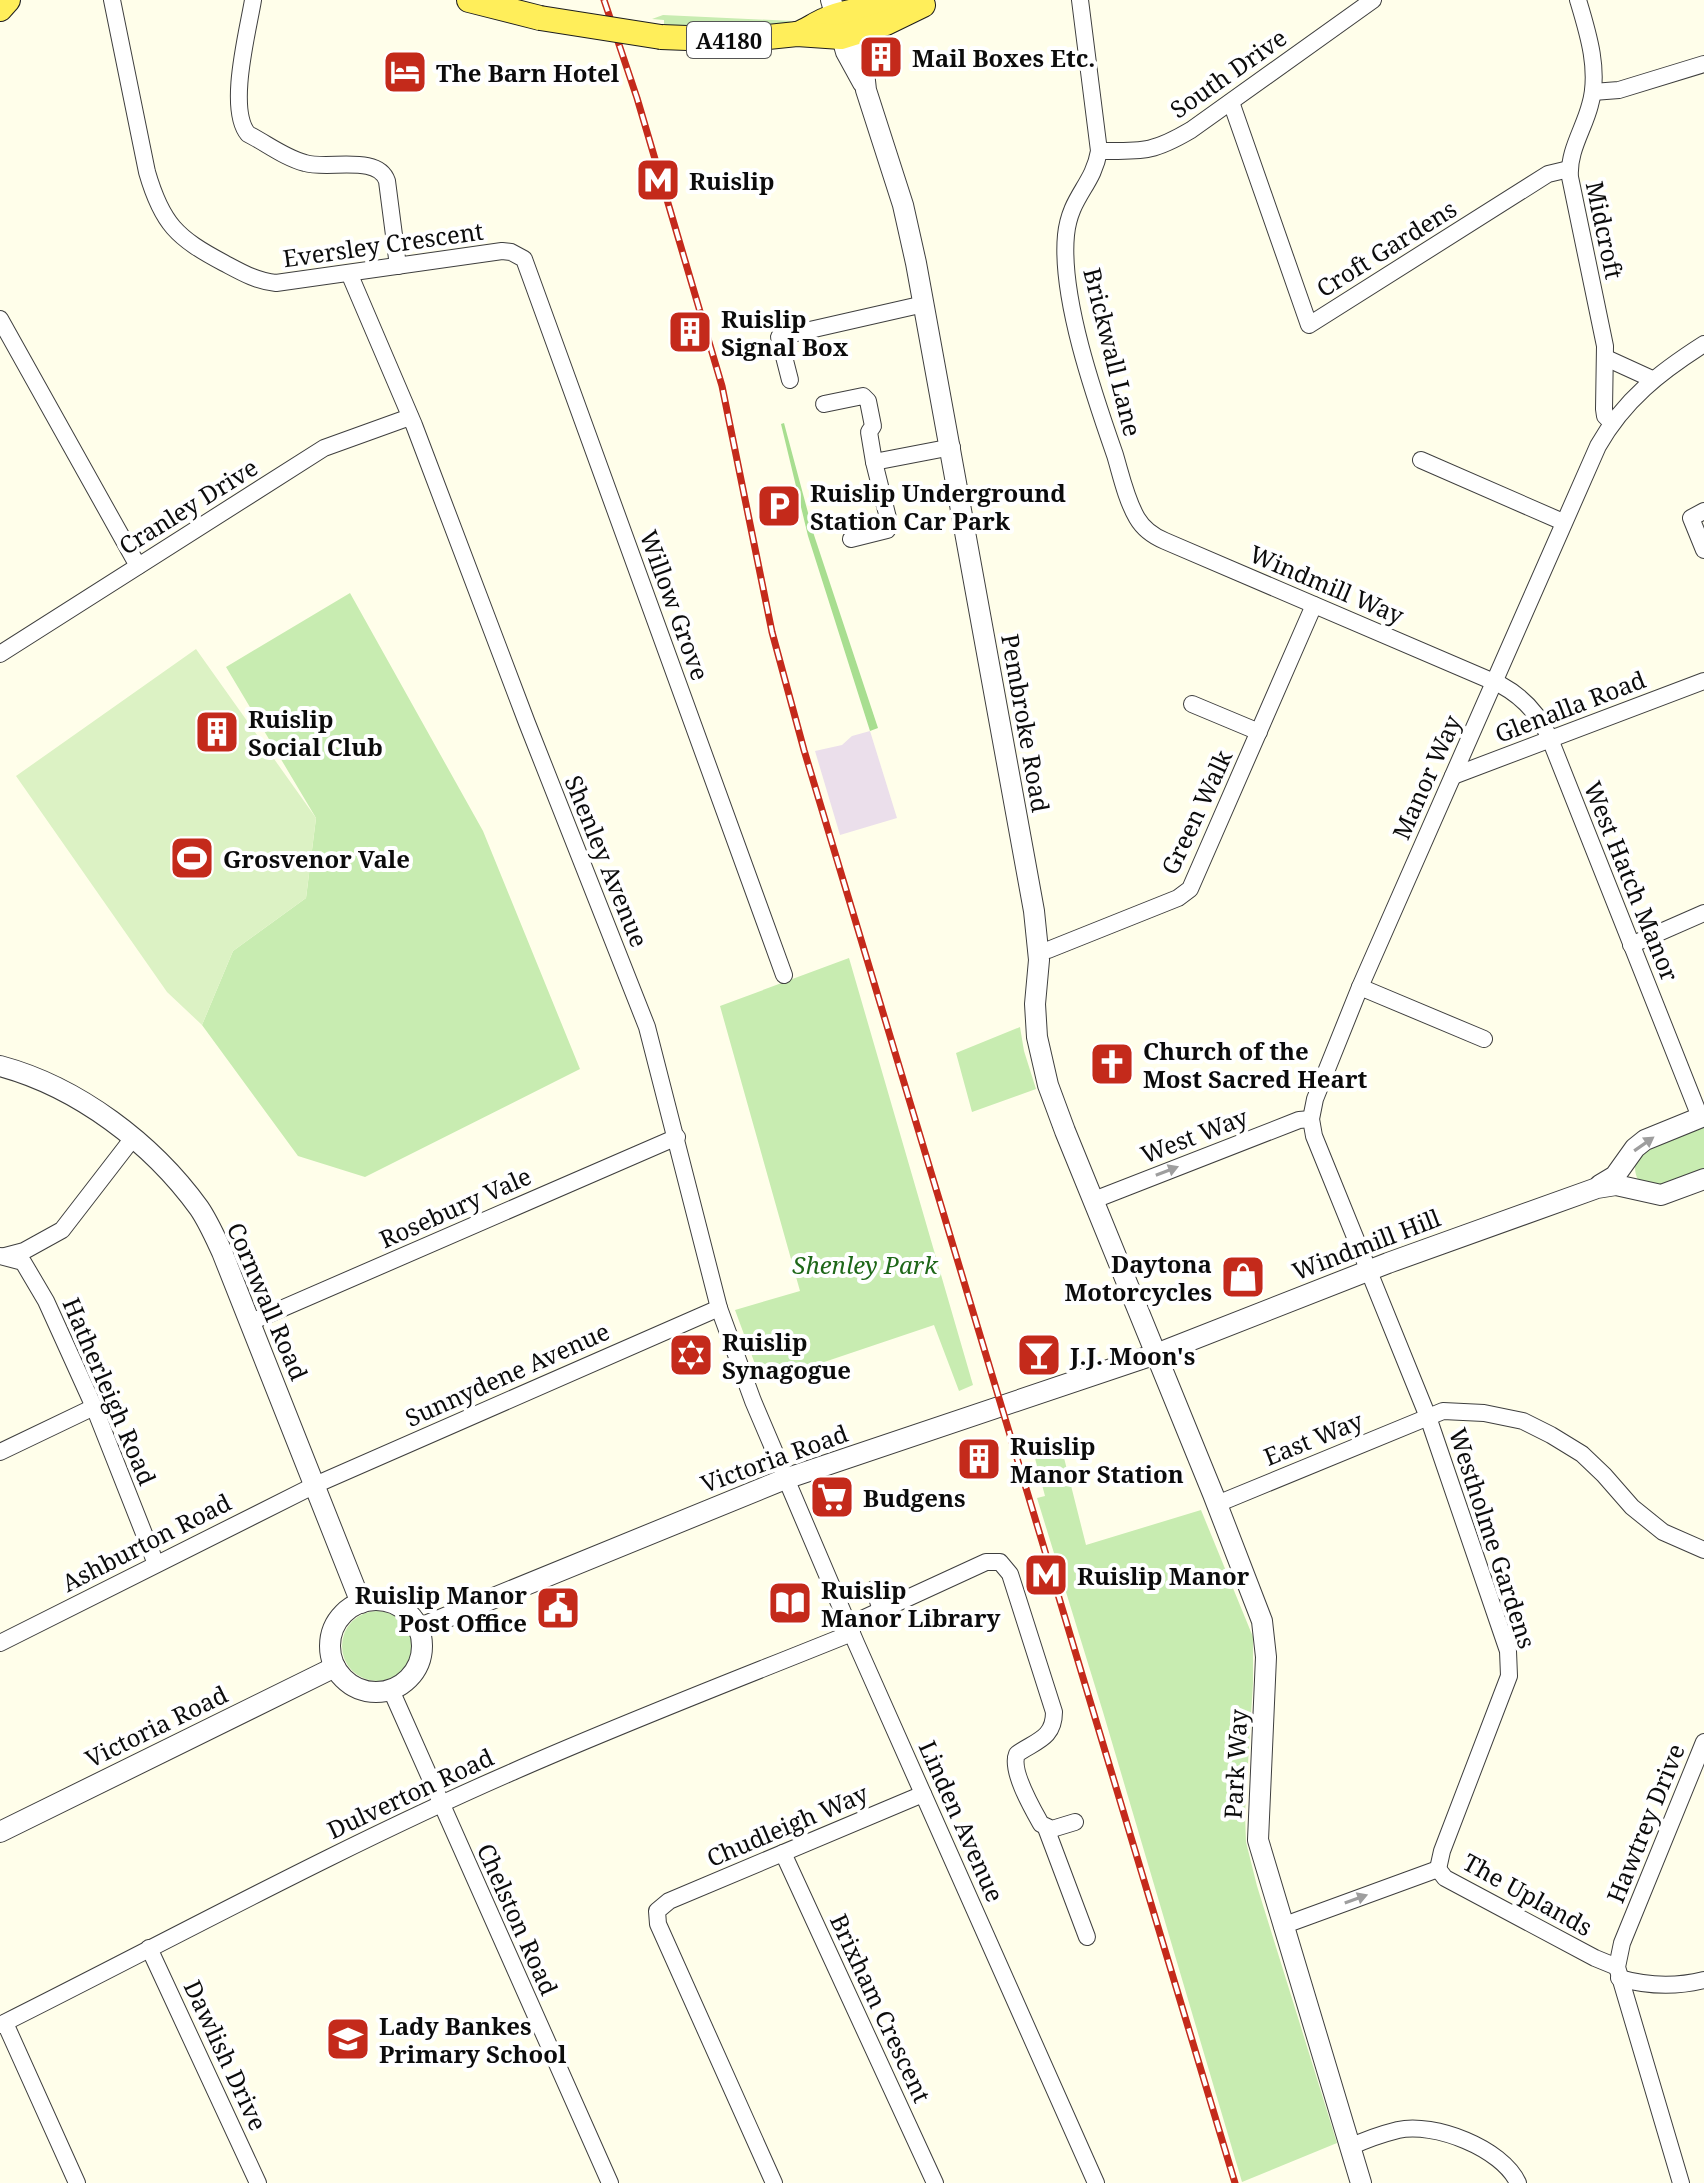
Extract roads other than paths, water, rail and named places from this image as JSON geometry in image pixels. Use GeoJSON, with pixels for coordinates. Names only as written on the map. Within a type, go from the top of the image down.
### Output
{"type":"FeatureCollection","features":[{"type":"Feature","properties":{"kind":"main road"},"geometry":{"type":"LineString","coordinates":[[0,9],[8,0]]}},
{"type":"Feature","properties":{"kind":"main road","name":"A4180"},"geometry":{"type":"LineString","coordinates":[[469,0],[540,18],[661,37],[740,40],[801,33],[848,22]]}},
{"type":"Feature","properties":{"kind":"main road"},"geometry":{"type":"LineString","coordinates":[[848,22],[930,2]]}},
{"type":"Feature","properties":{"kind":"street","name":"Eversley Crescent"},"geometry":{"type":"LineString","coordinates":[[112,0],[153,195],[175,231],[190,245],[264,282],[288,283],[502,251],[518,254]]}},
{"type":"Feature","properties":{"kind":"street"},"geometry":{"type":"LineString","coordinates":[[253,0],[239,94],[243,128],[248,134],[299,162],[314,166],[372,165],[382,170],[387,181],[398,266]]}},
{"type":"Feature","properties":{"kind":"street"},"geometry":{"type":"LineString","coordinates":[[1080,0],[1099,151]]}},
{"type":"Feature","properties":{"kind":"street","name":"South Drive"},"geometry":{"type":"LineString","coordinates":[[1099,151],[1158,148],[1191,130],[1373,0]]}},
{"type":"Feature","properties":{"kind":"street","name":"Midcroft"},"geometry":{"type":"LineString","coordinates":[[1578,0],[1592,55],[1593,92],[1569,169],[1606,358],[1605,416],[1612,423]]}},
{"type":"Feature","properties":{"kind":"street","name":"Pembroke Road"},"geometry":{"type":"LineString","coordinates":[[848,22],[850,60],[866,90],[903,205],[952,447],[1034,911],[1038,951],[1035,1017],[1039,1052],[1048,1085],[1156,1354]]}},
{"type":"Feature","properties":{"kind":"street"},"geometry":{"type":"LineString","coordinates":[[1593,92],[1613,92],[1704,64]]}},
{"type":"Feature","properties":{"kind":"street","name":"Croft Gardens"},"geometry":{"type":"LineString","coordinates":[[1231,102],[1309,325],[1548,174],[1569,169]]}},
{"type":"Feature","properties":{"kind":"street","name":"Brickwall Lane"},"geometry":{"type":"LineString","coordinates":[[1099,151],[1093,174],[1075,199],[1068,220],[1065,253],[1068,284],[1094,390],[1131,504],[1143,527]]}},
{"type":"Feature","properties":{"kind":"street","name":"Willow Grove"},"geometry":{"type":"LineString","coordinates":[[518,254],[528,265],[784,975]]}},
{"type":"Feature","properties":{"kind":"street","name":"Shenley Avenue"},"geometry":{"type":"LineString","coordinates":[[349,273],[410,417],[647,1027],[719,1308],[785,1479]]}},
{"type":"Feature","properties":{"kind":"street"},"geometry":{"type":"LineString","coordinates":[[790,380],[779,337],[924,304]]}},
{"type":"Feature","properties":{"kind":"street"},"geometry":{"type":"LineString","coordinates":[[0,319],[138,566]]}},
{"type":"Feature","properties":{"kind":"street","name":"Manor Way"},"geometry":{"type":"LineString","coordinates":[[1311,1119],[1315,1099],[1360,987],[1598,446],[1612,423],[1652,379],[1704,344]]}},
{"type":"Feature","properties":{"kind":"street"},"geometry":{"type":"LineString","coordinates":[[1606,358],[1652,379]]}},
{"type":"Feature","properties":{"kind":"street"},"geometry":{"type":"LineString","coordinates":[[824,404],[863,396],[868,401],[873,426],[869,432],[888,518],[887,530],[851,539]]}},
{"type":"Feature","properties":{"kind":"street","name":"Cranley Drive"},"geometry":{"type":"LineString","coordinates":[[2,650],[324,448],[410,417]]}},
{"type":"Feature","properties":{"kind":"street"},"geometry":{"type":"LineString","coordinates":[[874,462],[952,447]]}},
{"type":"Feature","properties":{"kind":"street"},"geometry":{"type":"LineString","coordinates":[[1421,460],[1563,522]]}},
{"type":"Feature","properties":{"kind":"street"},"geometry":{"type":"LineString","coordinates":[[1704,511],[1691,518],[1704,550]]}},
{"type":"Feature","properties":{"kind":"street","name":"Windmill Way"},"geometry":{"type":"LineString","coordinates":[[1143,527],[1165,541],[1494,682]]}},
{"type":"Feature","properties":{"kind":"street","name":"Green Walk"},"geometry":{"type":"LineString","coordinates":[[1038,951],[1048,950],[1186,893],[1193,884],[1314,605]]}},
{"type":"Feature","properties":{"kind":"street","name":"Glenalla Road"},"geometry":{"type":"LineString","coordinates":[[1453,776],[1704,681]]}},
{"type":"Feature","properties":{"kind":"street","name":"West Hatch Manor"},"geometry":{"type":"LineString","coordinates":[[1494,682],[1528,706],[1550,739],[1702,1117]]}},
{"type":"Feature","properties":{"kind":"street"},"geometry":{"type":"LineString","coordinates":[[1192,704],[1259,732]]}},
{"type":"Feature","properties":{"kind":"street"},"geometry":{"type":"LineString","coordinates":[[1631,945],[1704,913]]}},
{"type":"Feature","properties":{"kind":"street"},"geometry":{"type":"LineString","coordinates":[[1360,987],[1484,1039]]}},
{"type":"Feature","properties":{"kind":"street","name":"Cornwall Road"},"geometry":{"type":"LineString","coordinates":[[0,1066],[79,1099],[133,1138],[168,1171],[200,1209],[251,1322],[361,1603]]}},
{"type":"Feature","properties":{"kind":"street","name":"Windmill Hill"},"geometry":{"type":"LineString","coordinates":[[1597,1188],[1615,1176],[1635,1148],[1645,1140],[1702,1117]]}},
{"type":"Feature","properties":{"kind":"street"},"geometry":{"type":"LineString","coordinates":[[1311,1119],[1314,1136],[1368,1270]]}},
{"type":"Feature","properties":{"kind":"street","name":"West Way"},"geometry":{"type":"LineString","coordinates":[[1094,1200],[1299,1120],[1311,1119]]}},
{"type":"Feature","properties":{"kind":"street","name":"Rosebury Vale"},"geometry":{"type":"LineString","coordinates":[[251,1322],[677,1137]]}},
{"type":"Feature","properties":{"kind":"street"},"geometry":{"type":"LineString","coordinates":[[1,1257],[24,1251],[62,1230],[133,1138]]}},
{"type":"Feature","properties":{"kind":"street","name":"Windmill Hill"},"geometry":{"type":"LineString","coordinates":[[1156,1354],[1368,1270],[1597,1188],[1616,1185],[1661,1195],[1704,1179]]}},
{"type":"Feature","properties":{"kind":"street","name":"Hatherleigh Road"},"geometry":{"type":"LineString","coordinates":[[1,1257],[23,1262],[30,1271],[94,1407],[156,1564]]}},
{"type":"Feature","properties":{"kind":"street","name":"Westholme Gardens"},"geometry":{"type":"LineString","coordinates":[[1368,1270],[1428,1417],[1508,1651],[1509,1676],[1442,1851],[1438,1869]]}},
{"type":"Feature","properties":{"kind":"street","name":"Sunnydene Avenue"},"geometry":{"type":"LineString","coordinates":[[315,1485],[719,1308]]}},
{"type":"Feature","properties":{"kind":"street","name":"Victoria Road"},"geometry":{"type":"LineString","coordinates":[[418,1629],[785,1479],[1156,1354]]}},
{"type":"Feature","properties":{"kind":"street","name":"Park Way"},"geometry":{"type":"LineString","coordinates":[[1156,1354],[1262,1621],[1266,1638],[1258,1840],[1361,2183]]}},
{"type":"Feature","properties":{"kind":"street"},"geometry":{"type":"LineString","coordinates":[[0,1452],[94,1407]]}},
{"type":"Feature","properties":{"kind":"street","name":"East Way"},"geometry":{"type":"LineString","coordinates":[[1217,1504],[1443,1411],[1484,1413],[1523,1421],[1582,1454],[1632,1507],[1663,1532],[1704,1550]]}},
{"type":"Feature","properties":{"kind":"street","name":"Linden Avenue"},"geometry":{"type":"LineString","coordinates":[[785,1479],[1096,2183]]}},
{"type":"Feature","properties":{"kind":"street","name":"Ashburton Road"},"geometry":{"type":"LineString","coordinates":[[0,1643],[315,1485]]}},
{"type":"Feature","properties":{"kind":"street"},"geometry":{"type":"LineString","coordinates":[[957,1554],[965,1572]]}},
{"type":"Feature","properties":{"kind":"street","name":"Dulverton Road"},"geometry":{"type":"LineString","coordinates":[[2,2024],[440,1805],[851,1629],[881,1610],[995,1560],[1010,1574],[1054,1712],[1050,1733],[1021,1750],[1014,1760],[1021,1783],[1041,1824],[1046,1828]]}},
{"type":"Feature","properties":{"kind":"street"},"geometry":{"type":"LineString","coordinates":[[874,1589],[881,1610]]}},
{"type":"Feature","properties":{"kind":"street"},"geometry":{"type":"LineString","coordinates":[[388,1602],[401,1608],[418,1629],[422,1644],[414,1672],[404,1683],[391,1690],[378,1692],[353,1686],[335,1667],[331,1636],[337,1622],[361,1603],[388,1602]]}},
{"type":"Feature","properties":{"kind":"street","name":"Victoria Road"},"geometry":{"type":"LineString","coordinates":[[0,1832],[335,1667]]}},
{"type":"Feature","properties":{"kind":"street","name":"Chelston Road"},"geometry":{"type":"LineString","coordinates":[[391,1690],[610,2183]]}},
{"type":"Feature","properties":{"kind":"street","name":"Hawtrey Drive"},"geometry":{"type":"LineString","coordinates":[[1618,1972],[1622,1943],[1700,1765],[1704,1742]]}},
{"type":"Feature","properties":{"kind":"street","name":"Chudleigh Way"},"geometry":{"type":"LineString","coordinates":[[774,2183],[658,1924],[657,1911],[669,1901],[923,1794]]}},
{"type":"Feature","properties":{"kind":"street"},"geometry":{"type":"LineString","coordinates":[[1075,1822],[1060,1828],[1046,1828],[1087,1937]]}},
{"type":"Feature","properties":{"kind":"street","name":"Brixham Crescent"},"geometry":{"type":"LineString","coordinates":[[783,1853],[935,2183]]}},
{"type":"Feature","properties":{"kind":"street","name":"The Uplands"},"geometry":{"type":"LineString","coordinates":[[1282,1926],[1438,1869],[1445,1878],[1640,1984],[1685,1985],[1704,1980]]}},
{"type":"Feature","properties":{"kind":"street","name":"Dawlish Drive"},"geometry":{"type":"LineString","coordinates":[[149,1948],[258,2183]]}},
{"type":"Feature","properties":{"kind":"street"},"geometry":{"type":"LineString","coordinates":[[1618,1972],[1681,2183]]}},
{"type":"Feature","properties":{"kind":"street"},"geometry":{"type":"LineString","coordinates":[[2,2024],[77,2183]]}},
{"type":"Feature","properties":{"kind":"street"},"geometry":{"type":"LineString","coordinates":[[1350,2147],[1400,2129],[1435,2130],[1466,2140],[1492,2156],[1515,2175],[1518,2183]]}},
{"type":"Feature","properties":{"kind":"railway"},"geometry":{"type":"LineString","coordinates":[[604,0],[637,98],[722,386],[772,632],[804,750],[1235,2183]]}},
{"type":"Feature","properties":{"kind":"place","name":"Mail Boxes Etc."},"geometry":{"type":"Point","coordinates":[881,57]}},
{"type":"Feature","properties":{"kind":"place","name":"The Barn Hotel"},"geometry":{"type":"Point","coordinates":[405,72]}},
{"type":"Feature","properties":{"kind":"place","name":"Ruislip"},"geometry":{"type":"Point","coordinates":[658,180]}},
{"type":"Feature","properties":{"kind":"place","name":"Ruislip Signal Box"},"geometry":{"type":"Point","coordinates":[690,332]}},
{"type":"Feature","properties":{"kind":"place","name":"Ruislip Underground Station Car Park"},"geometry":{"type":"Point","coordinates":[779,506]}},
{"type":"Feature","properties":{"kind":"place","name":"Ruislip Social Club"},"geometry":{"type":"Point","coordinates":[217,732]}},
{"type":"Feature","properties":{"kind":"place","name":"Grosvenor Vale"},"geometry":{"type":"Point","coordinates":[192,858]}},
{"type":"Feature","properties":{"kind":"place","name":"Church of the Most Sacred Heart"},"geometry":{"type":"Point","coordinates":[1112,1064]}},
{"type":"Feature","properties":{"kind":"place","name":"Daytona Motorcycles"},"geometry":{"type":"Point","coordinates":[1243,1277]}},
{"type":"Feature","properties":{"kind":"place","name":"Ruislip Synagogue"},"geometry":{"type":"Point","coordinates":[691,1355]}},
{"type":"Feature","properties":{"kind":"place","name":"J.J. Moon's"},"geometry":{"type":"Point","coordinates":[1039,1355]}},
{"type":"Feature","properties":{"kind":"place","name":"Ruislip Manor Station"},"geometry":{"type":"Point","coordinates":[979,1459]}},
{"type":"Feature","properties":{"kind":"place","name":"Budgens"},"geometry":{"type":"Point","coordinates":[832,1497]}},
{"type":"Feature","properties":{"kind":"place","name":"Ruislip Manor"},"geometry":{"type":"Point","coordinates":[1046,1575]}},
{"type":"Feature","properties":{"kind":"place","name":"Ruislip Manor Library"},"geometry":{"type":"Point","coordinates":[790,1603]}},
{"type":"Feature","properties":{"kind":"place","name":"Ruislip Manor Post Office"},"geometry":{"type":"Point","coordinates":[558,1608]}},
{"type":"Feature","properties":{"kind":"place","name":"Lady Bankes Primary School"},"geometry":{"type":"Point","coordinates":[348,2039]}},
{"type":"Feature","properties":{"kind":"park label","name":"Shenley Park"},"geometry":{"type":"Point","coordinates":[865,1264]}}]}
